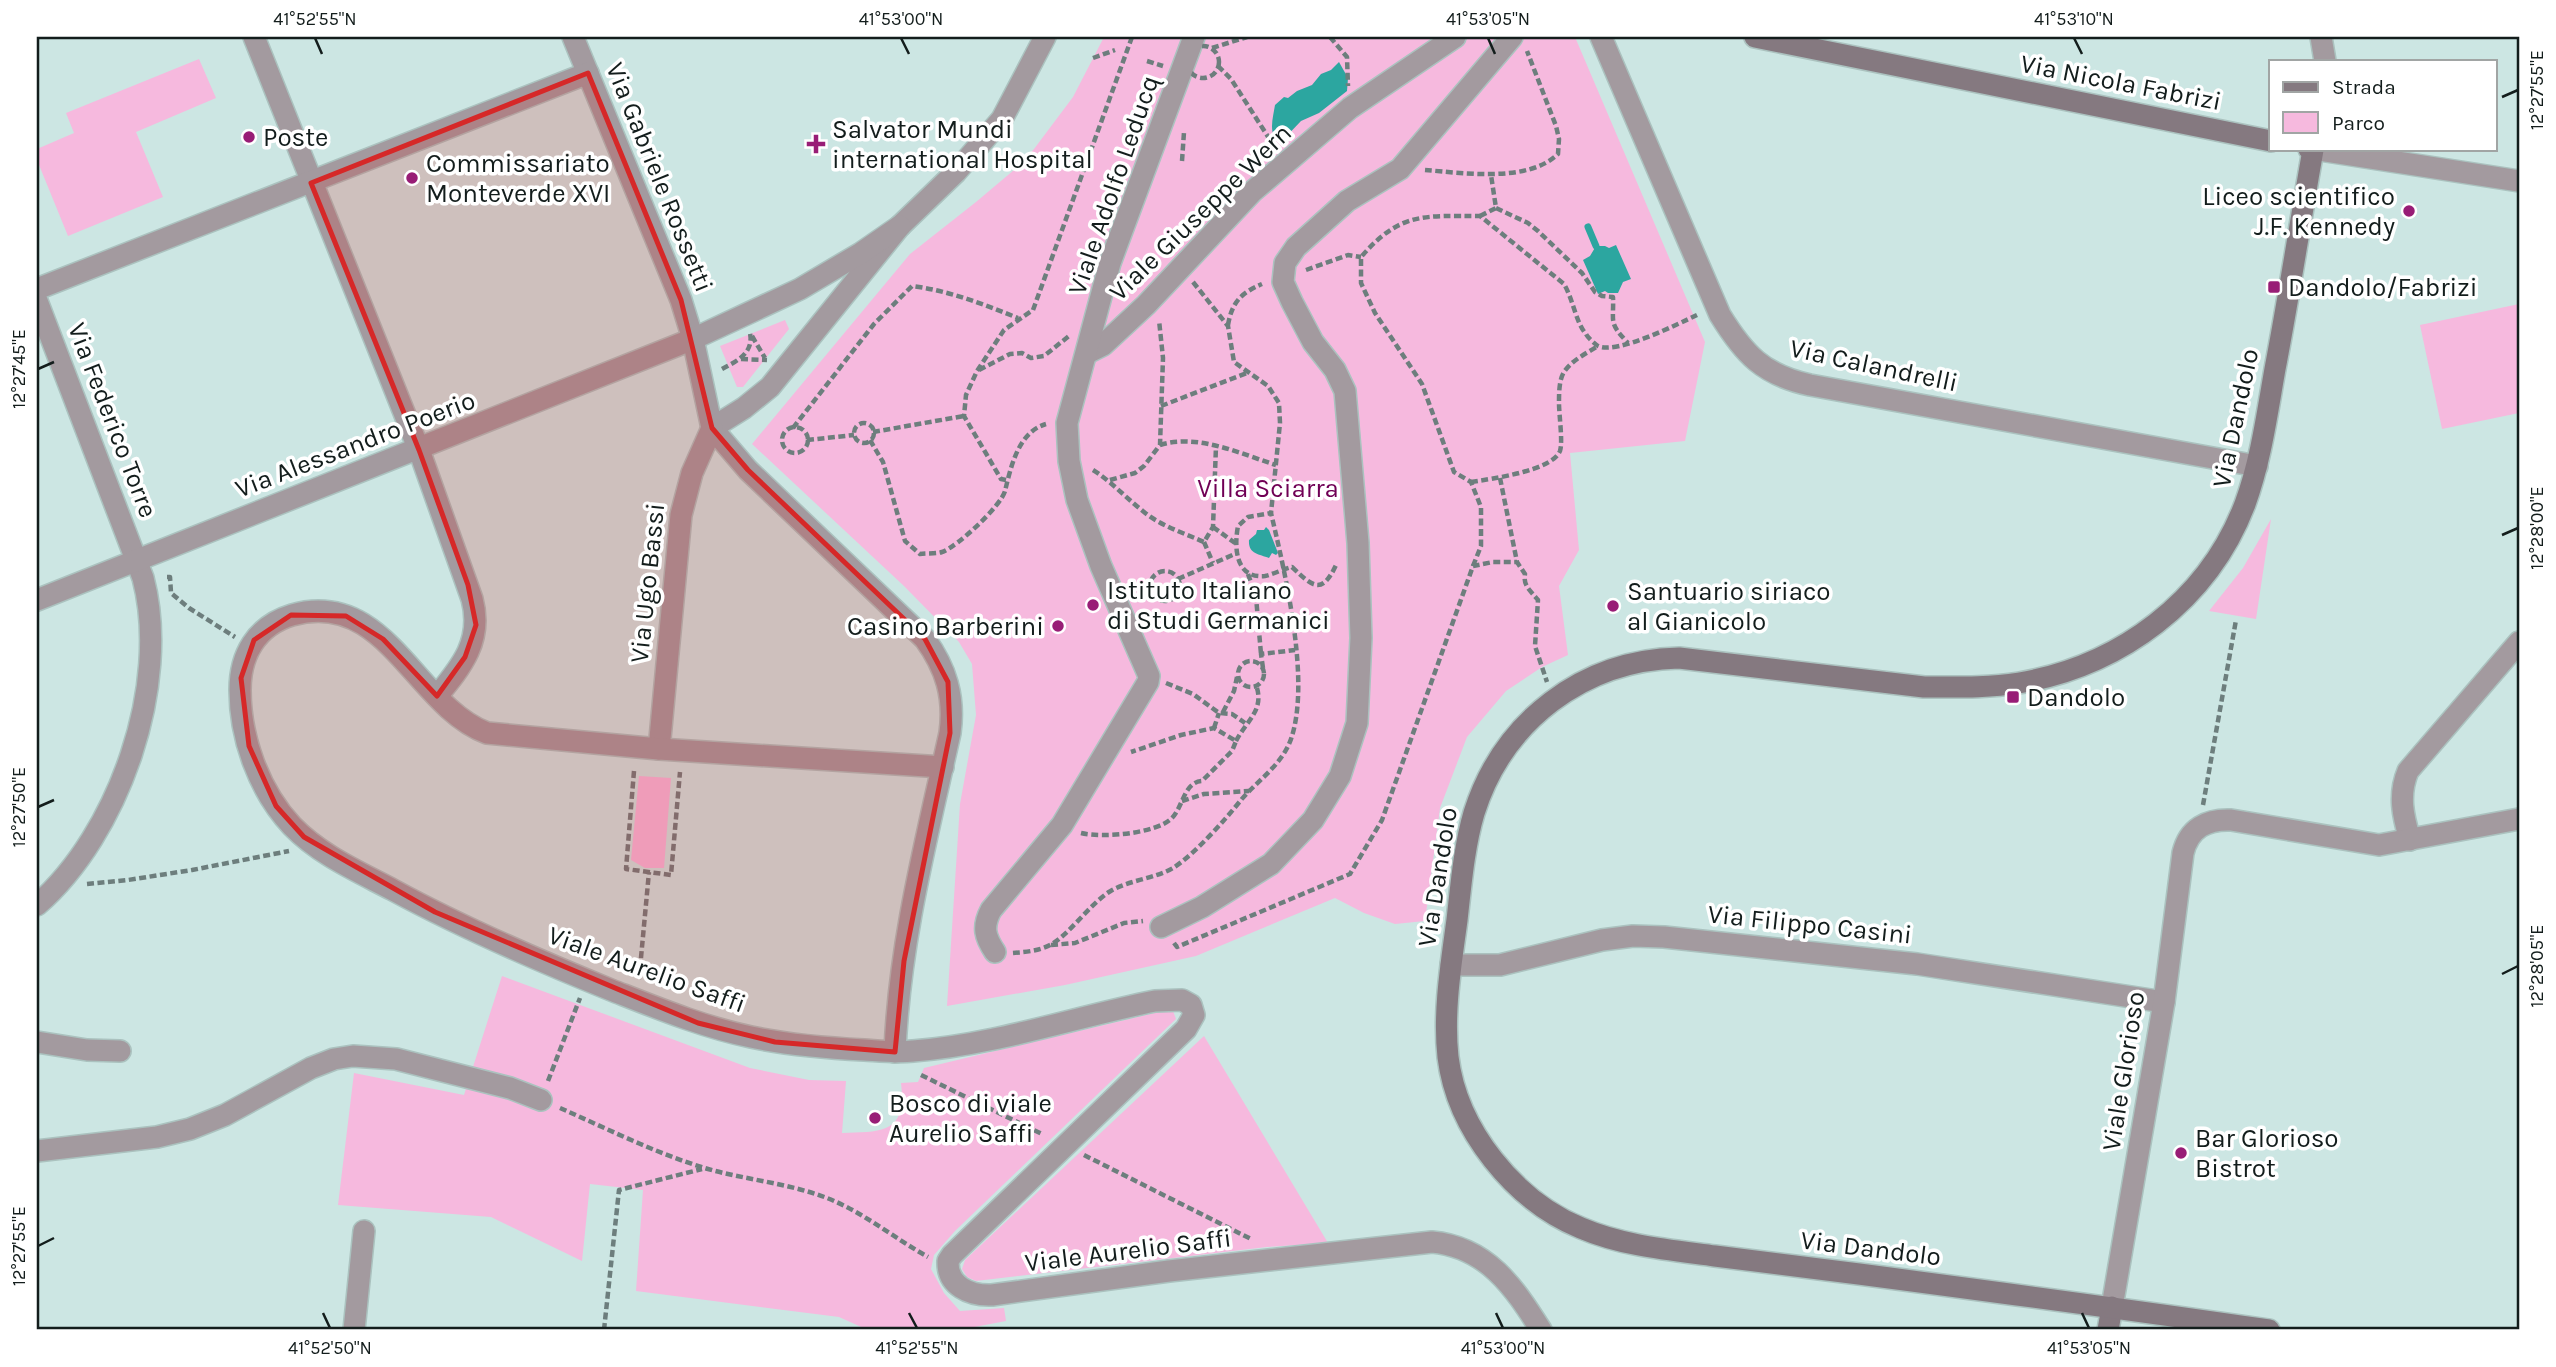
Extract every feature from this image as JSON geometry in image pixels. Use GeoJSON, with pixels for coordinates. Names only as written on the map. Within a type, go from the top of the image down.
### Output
{"type":"FeatureCollection","features":[{"type":"Feature","properties":{"kind":"street"},"geometry":{"type":"LineString","coordinates":[[254,37],[419,450],[468,585],[476,619],[476,633],[452,677],[437,696]]}},
{"type":"Feature","properties":{"kind":"street","name":"Via Gabriele Rossetti"},"geometry":{"type":"LineString","coordinates":[[573,37],[681,300],[693,339],[712,428]]}},
{"type":"Feature","properties":{"kind":"street"},"geometry":{"type":"LineString","coordinates":[[895,1052],[904,961],[952,722],[951,697],[945,674],[931,648],[916,631],[748,470],[712,428],[754,401],[776,380],[900,226],[956,172],[1002,119],[1045,37]]}},
{"type":"Feature","properties":{"kind":"street","name":"Viale Giuseppe Wern"},"geometry":{"type":"LineString","coordinates":[[1087,353],[1103,345],[1146,305],[1252,192],[1350,108],[1455,37]]}},
{"type":"Feature","properties":{"kind":"street","name":"Via Calandrelli"},"geometry":{"type":"LineString","coordinates":[[1601,37],[1717,306],[1738,344],[1753,360],[1773,373],[1796,382],[2257,466]]}},
{"type":"Feature","properties":{"kind":"street","name":"Via Nicola Fabrizi"},"geometry":{"type":"LineString","coordinates":[[1755,37],[2269,141]]}},
{"type":"Feature","properties":{"kind":"street"},"geometry":{"type":"LineString","coordinates":[[2321,37],[2325,60]]}},
{"type":"Feature","properties":{"kind":"street","name":"Viale Adolfo Leducq"},"geometry":{"type":"LineString","coordinates":[[1149,676],[1101,566],[1077,499],[1069,461],[1067,423],[1110,263],[1203,43]]}},
{"type":"Feature","properties":{"kind":"street"},"geometry":{"type":"LineString","coordinates":[[1161,927],[1202,907],[1271,864],[1313,820],[1340,776],[1357,723],[1361,638],[1359,570],[1345,391],[1335,370],[1313,342],[1283,282],[1285,263],[1296,247],[1347,201],[1400,169],[1519,43]]}},
{"type":"Feature","properties":{"kind":"street"},"geometry":{"type":"LineString","coordinates":[[37,289],[588,74]]}},
{"type":"Feature","properties":{"kind":"street","name":"Via Dandolo"},"geometry":{"type":"LineString","coordinates":[[2269,1330],[1657,1248],[1597,1234],[1563,1220],[1530,1198],[1508,1177],[1478,1135],[1462,1104],[1451,1073],[1447,1038],[1451,965],[1467,847],[1480,797],[1504,750],[1522,729],[1553,701],[1603,671],[1631,662],[1662,658],[1696,659],[1923,687],[2016,683],[2061,672],[2105,655],[2137,638],[2163,619],[2192,592],[2211,569],[2227,542],[2244,506],[2257,466],[2292,279],[2312,150]]}},
{"type":"Feature","properties":{"kind":"street"},"geometry":{"type":"LineString","coordinates":[[2318,150],[2519,181]]}},
{"type":"Feature","properties":{"kind":"street","name":"Via Alessandro Poerio"},"geometry":{"type":"LineString","coordinates":[[37,600],[693,339],[747,325],[900,226]]}},
{"type":"Feature","properties":{"kind":"street","name":"Via Federico Torre"},"geometry":{"type":"LineString","coordinates":[[37,301],[137,559],[147,600],[149,648],[146,688],[138,729],[123,776],[98,830],[79,859],[54,890],[37,905]]}},
{"type":"Feature","properties":{"kind":"street","name":"Via Ugo Bassi"},"geometry":{"type":"LineString","coordinates":[[659,749],[681,516],[692,473],[712,428]]}},
{"type":"Feature","properties":{"kind":"street","name":"Viale Aurelio Saffi"},"geometry":{"type":"LineString","coordinates":[[943,767],[659,749],[494,734],[468,723],[368,627],[346,616],[324,612],[291,615],[268,626],[254,640],[244,659],[240,678],[240,700],[249,746],[259,775],[276,806],[313,845],[333,859],[435,912],[587,980],[698,1023],[753,1038],[811,1046],[895,1052],[959,1045],[1164,1000],[1182,1000],[1191,1005],[1194,1015],[1186,1029],[959,1247],[948,1261],[954,1282],[971,1294],[982,1296],[1169,1271],[1438,1242],[1465,1248],[1490,1265],[1516,1293],[1541,1330]]}},
{"type":"Feature","properties":{"kind":"street"},"geometry":{"type":"LineString","coordinates":[[2410,840],[2401,802],[2403,783],[2408,771],[2519,642]]}},
{"type":"Feature","properties":{"kind":"street"},"geometry":{"type":"LineString","coordinates":[[995,952],[985,937],[986,920],[991,910],[1062,825],[1148,682],[1149,676]]}},
{"type":"Feature","properties":{"kind":"street"},"geometry":{"type":"LineString","coordinates":[[2200,826],[2217,820],[2231,820],[2379,845],[2519,819]]}},
{"type":"Feature","properties":{"kind":"street","name":"Viale Glorioso"},"geometry":{"type":"LineString","coordinates":[[2108,1330],[2164,1002],[2183,853],[2190,835],[2200,826]]}},
{"type":"Feature","properties":{"kind":"street","name":"Via Filippo Casini"},"geometry":{"type":"LineString","coordinates":[[1451,965],[1511,963],[1602,940],[1643,936],[1674,937],[1917,964],[2164,1002]]}},
{"type":"Feature","properties":{"kind":"street"},"geometry":{"type":"LineString","coordinates":[[37,1042],[86,1050],[120,1051]]}},
{"type":"Feature","properties":{"kind":"street"},"geometry":{"type":"LineString","coordinates":[[37,1151],[157,1137],[190,1129],[225,1115],[311,1068],[334,1059],[352,1056],[396,1059],[510,1088],[541,1100]]}},
{"type":"Feature","properties":{"kind":"street"},"geometry":{"type":"LineString","coordinates":[[354,1330],[364,1231]]}},
{"type":"Feature","properties":{"kind":"path"},"geometry":{"type":"LineString","coordinates":[[1006,480],[1001,479],[964,416],[966,395],[977,372],[1004,331],[1033,310],[1132,37]]}},
{"type":"Feature","properties":{"kind":"path"},"geometry":{"type":"LineString","coordinates":[[1203,43],[1247,37]]}},
{"type":"Feature","properties":{"kind":"path"},"geometry":{"type":"LineString","coordinates":[[1329,37],[1347,57],[1350,108]]}},
{"type":"Feature","properties":{"kind":"path"},"geometry":{"type":"LineString","coordinates":[[1400,169],[1491,175],[1541,166],[1558,154],[1556,126],[1519,43]]}},
{"type":"Feature","properties":{"kind":"path"},"geometry":{"type":"LineString","coordinates":[[1093,58],[1115,50]]}},
{"type":"Feature","properties":{"kind":"path"},"geometry":{"type":"LineString","coordinates":[[1218,66],[1231,79],[1286,163]]}},
{"type":"Feature","properties":{"kind":"path"},"geometry":{"type":"LineString","coordinates":[[1491,175],[1496,208]]}},
{"type":"Feature","properties":{"kind":"path"},"geometry":{"type":"LineString","coordinates":[[1496,208],[1538,230],[1551,246],[1582,273],[1595,292],[1613,297],[1611,312],[1614,329],[1628,343]]}},
{"type":"Feature","properties":{"kind":"path"},"geometry":{"type":"LineString","coordinates":[[1177,947],[1350,874],[1382,820],[1481,546],[1481,507],[1471,482],[1454,472],[1422,384],[1375,313],[1361,283],[1361,257],[1388,230],[1413,218],[1480,216],[1496,208]]}},
{"type":"Feature","properties":{"kind":"path"},"geometry":{"type":"LineString","coordinates":[[1480,216],[1564,284],[1572,297],[1584,333],[1598,346],[1612,348],[1628,343],[1671,328],[1717,306]]}},
{"type":"Feature","properties":{"kind":"path"},"geometry":{"type":"LineString","coordinates":[[1051,945],[1111,891],[1174,868],[1219,826],[1249,791],[1278,764],[1291,740],[1297,711],[1299,678],[1284,569],[1271,513],[1279,403],[1268,386],[1234,362],[1228,326],[1231,308],[1239,297],[1264,283],[1283,282],[1332,259],[1348,255],[1361,257]]}},
{"type":"Feature","properties":{"kind":"path"},"geometry":{"type":"LineString","coordinates":[[1180,269],[1198,287],[1228,326]]}},
{"type":"Feature","properties":{"kind":"path"},"geometry":{"type":"LineString","coordinates":[[793,428],[804,431],[807,440],[802,451],[794,453],[786,450],[782,438],[786,431],[793,428],[874,324],[912,286],[973,300],[1019,318]]}},
{"type":"Feature","properties":{"kind":"path"},"geometry":{"type":"LineString","coordinates":[[1146,305],[1161,321],[1163,358],[1160,445]]}},
{"type":"Feature","properties":{"kind":"path"},"geometry":{"type":"LineString","coordinates":[[747,325],[766,359]]}},
{"type":"Feature","properties":{"kind":"path"},"geometry":{"type":"LineString","coordinates":[[701,378],[740,359],[750,345],[747,325]]}},
{"type":"Feature","properties":{"kind":"path"},"geometry":{"type":"LineString","coordinates":[[977,372],[1010,354],[1022,353],[1031,358],[1044,356],[1064,339],[1093,328]]}},
{"type":"Feature","properties":{"kind":"path"},"geometry":{"type":"LineString","coordinates":[[1471,482],[1500,478],[1547,464],[1556,457],[1560,450],[1561,377],[1572,363],[1598,346]]}},
{"type":"Feature","properties":{"kind":"path"},"geometry":{"type":"LineString","coordinates":[[1161,406],[1248,373]]}},
{"type":"Feature","properties":{"kind":"path"},"geometry":{"type":"LineString","coordinates":[[873,432],[964,416]]}},
{"type":"Feature","properties":{"kind":"path"},"geometry":{"type":"LineString","coordinates":[[870,440],[883,462],[905,541],[920,554],[943,552],[960,542],[996,506],[1004,492],[1009,467],[1031,431],[1053,421],[1067,423]]}},
{"type":"Feature","properties":{"kind":"path"},"geometry":{"type":"LineString","coordinates":[[862,424],[870,426],[873,432],[870,440],[861,442],[855,435],[856,427],[862,424]]}},
{"type":"Feature","properties":{"kind":"path"},"geometry":{"type":"LineString","coordinates":[[807,440],[855,435]]}},
{"type":"Feature","properties":{"kind":"path"},"geometry":{"type":"LineString","coordinates":[[1109,480],[1135,473],[1160,445],[1172,441],[1216,446],[1276,465]]}},
{"type":"Feature","properties":{"kind":"path"},"geometry":{"type":"LineString","coordinates":[[1204,542],[1213,527],[1216,446]]}},
{"type":"Feature","properties":{"kind":"path"},"geometry":{"type":"LineString","coordinates":[[1069,461],[1090,468],[1109,480],[1161,524],[1204,542],[1213,563]]}},
{"type":"Feature","properties":{"kind":"path"},"geometry":{"type":"LineString","coordinates":[[1500,478],[1517,562],[1525,574],[1526,587],[1538,600],[1535,646],[1553,701]]}},
{"type":"Feature","properties":{"kind":"path"},"geometry":{"type":"LineString","coordinates":[[1239,669],[1241,681],[1248,686],[1256,685],[1263,679],[1256,597],[1237,553],[1235,542],[1238,526],[1248,517],[1271,513]]}},
{"type":"Feature","properties":{"kind":"path"},"geometry":{"type":"LineString","coordinates":[[1213,527],[1235,542]]}},
{"type":"Feature","properties":{"kind":"path"},"geometry":{"type":"LineString","coordinates":[[1178,579],[1237,553]]}},
{"type":"Feature","properties":{"kind":"path"},"geometry":{"type":"LineString","coordinates":[[1248,574],[1264,576],[1292,567],[1302,579],[1318,586],[1326,582],[1339,557]]}},
{"type":"Feature","properties":{"kind":"path"},"geometry":{"type":"LineString","coordinates":[[1473,566],[1493,562],[1517,562]]}},
{"type":"Feature","properties":{"kind":"path"},"geometry":{"type":"LineString","coordinates":[[1162,571],[1171,573],[1178,579],[1179,589],[1170,600],[1160,600],[1150,590],[1151,580],[1162,571]]}},
{"type":"Feature","properties":{"kind":"path"},"geometry":{"type":"LineString","coordinates":[[167,577],[170,577],[171,593],[226,633]]}},
{"type":"Feature","properties":{"kind":"path"},"geometry":{"type":"LineString","coordinates":[[2200,826],[2236,620]]}},
{"type":"Feature","properties":{"kind":"path"},"geometry":{"type":"LineString","coordinates":[[1262,654],[1296,650]]}},
{"type":"Feature","properties":{"kind":"path"},"geometry":{"type":"LineString","coordinates":[[1214,728],[1234,691],[1239,669],[1245,663],[1253,661],[1263,669]]}},
{"type":"Feature","properties":{"kind":"path"},"geometry":{"type":"LineString","coordinates":[[1149,676],[1194,694],[1221,712],[1232,714],[1245,723]]}},
{"type":"Feature","properties":{"kind":"path"},"geometry":{"type":"LineString","coordinates":[[1062,825],[1095,836],[1142,831],[1172,818],[1190,786],[1202,781],[1232,751],[1245,723],[1256,713],[1260,697],[1256,685]]}},
{"type":"Feature","properties":{"kind":"path"},"geometry":{"type":"LineString","coordinates":[[1103,758],[1214,728],[1236,741]]}},
{"type":"Feature","properties":{"kind":"path"},"geometry":{"type":"LineString","coordinates":[[635,771],[626,869],[671,874],[682,750]]}},
{"type":"Feature","properties":{"kind":"path"},"geometry":{"type":"LineString","coordinates":[[1181,801],[1204,794],[1249,791]]}},
{"type":"Feature","properties":{"kind":"path"},"geometry":{"type":"LineString","coordinates":[[54,890],[192,870],[313,845]]}},
{"type":"Feature","properties":{"kind":"path"},"geometry":{"type":"LineString","coordinates":[[636,999],[649,872]]}},
{"type":"Feature","properties":{"kind":"path"},"geometry":{"type":"LineString","coordinates":[[995,952],[1020,952],[1075,943],[1124,923],[1141,920],[1161,927]]}},
{"type":"Feature","properties":{"kind":"path"},"geometry":{"type":"LineString","coordinates":[[587,980],[541,1100],[704,1168],[784,1185],[833,1200],[863,1216],[896,1240],[948,1267]]}},
{"type":"Feature","properties":{"kind":"path"},"geometry":{"type":"LineString","coordinates":[[921,1075],[1042,1135]]}},
{"type":"Feature","properties":{"kind":"path"},"geometry":{"type":"LineString","coordinates":[[1083,1155],[1255,1241]]}},
{"type":"Feature","properties":{"kind":"path"},"geometry":{"type":"LineString","coordinates":[[604,1330],[619,1190],[704,1168]]}},
{"type":"Feature","properties":{"kind":"highlighted area"},"geometry":{"type":"Polygon","coordinates":[[[588,73],[681,300],[712,428],[748,470],[925,639],[948,682],[950,733],[904,961],[895,1052],[775,1042],[698,1023],[435,912],[304,837],[276,806],[249,746],[241,678],[254,640],[291,615],[346,616],[383,639],[437,696],[465,657],[476,625],[468,585],[419,450],[311,183],[588,73]]]}},
{"type":"Feature","properties":{"kind":"green space","name":"Villa Sciarra"},"geometry":{"type":"Polygon","coordinates":[[[1104,37],[1575,37],[1705,342],[1685,441],[1570,453],[1579,550],[1559,586],[1568,655],[1542,667],[1506,691],[1467,737],[1440,808],[1425,921],[1395,924],[1364,913],[1335,898],[1196,956],[1065,985],[947,1006],[960,804],[976,715],[972,664],[959,642],[904,586],[752,444],[910,254],[1014,170],[1034,149],[1073,97],[1104,37]]]}},
{"type":"Feature","properties":{"kind":"green space"},"geometry":{"type":"Polygon","coordinates":[[[199,59],[216,98],[136,132],[163,197],[68,236],[37,160],[37,149],[74,133],[66,113],[199,59]]]}},
{"type":"Feature","properties":{"kind":"green space"},"geometry":{"type":"Polygon","coordinates":[[[2519,304],[2519,413],[2442,429],[2420,325],[2519,304]]]}},
{"type":"Feature","properties":{"kind":"green space"},"geometry":{"type":"Polygon","coordinates":[[[785,320],[789,329],[743,387],[737,387],[720,346],[785,320]]]}},
{"type":"Feature","properties":{"kind":"green space"},"geometry":{"type":"Polygon","coordinates":[[[2271,519],[2256,619],[2209,611],[2243,568],[2271,519]]]}},
{"type":"Feature","properties":{"kind":"green space"},"geometry":{"type":"Polygon","coordinates":[[[639,776],[671,778],[664,868],[645,868],[631,860],[639,776]]]}},
{"type":"Feature","properties":{"kind":"green space"},"geometry":{"type":"Polygon","coordinates":[[[502,976],[750,1068],[809,1080],[846,1081],[842,1133],[880,1130],[896,1121],[902,1099],[901,1083],[918,1082],[924,1068],[1163,1011],[1173,1011],[1176,1019],[955,1231],[934,1255],[931,1269],[944,1293],[960,1311],[1004,1308],[1006,1321],[959,1330],[868,1330],[839,1317],[636,1291],[643,1190],[590,1184],[582,1261],[491,1217],[338,1205],[354,1073],[464,1095],[502,976]]]}},
{"type":"Feature","properties":{"kind":"green space"},"geometry":{"type":"Polygon","coordinates":[[[1204,1036],[1328,1243],[1267,1247],[976,1281],[967,1277],[962,1269],[965,1260],[1204,1036]]]}},
{"type":"Feature","properties":{"kind":"water"},"geometry":{"type":"Polygon","coordinates":[[[1339,62],[1348,78],[1347,91],[1319,113],[1301,121],[1281,142],[1277,139],[1272,131],[1275,105],[1284,97],[1288,98],[1312,85],[1321,74],[1331,70],[1339,62]]]}},
{"type":"Feature","properties":{"kind":"water"},"geometry":{"type":"Polygon","coordinates":[[[1616,245],[1631,279],[1623,282],[1618,293],[1605,291],[1598,294],[1583,260],[1590,256],[1596,246],[1609,248],[1616,245]]]}},
{"type":"Feature","properties":{"kind":"water"},"geometry":{"type":"Polygon","coordinates":[[[1266,527],[1278,553],[1272,553],[1269,558],[1255,553],[1249,545],[1249,540],[1257,530],[1264,530],[1266,527]]]}},
{"type":"Feature","properties":{"kind":"waterway"},"geometry":{"type":"LineString","coordinates":[[1588,227],[1596,246]]}},
{"type":"Feature","properties":{"kind":"place","name":"Poste"},"geometry":{"type":"Point","coordinates":[249,137]}},
{"type":"Feature","properties":{"kind":"place","name":"Salvator Mundi international Hospital"},"geometry":{"type":"Point","coordinates":[816,144]}},
{"type":"Feature","properties":{"kind":"place","name":"Commissariato Monteverde XVI"},"geometry":{"type":"Point","coordinates":[412,178]}},
{"type":"Feature","properties":{"kind":"place","name":"Liceo scientifico J.F. Kennedy"},"geometry":{"type":"Point","coordinates":[2409,211]}},
{"type":"Feature","properties":{"kind":"place","name":"Dandolo/Fabrizi"},"geometry":{"type":"Point","coordinates":[2274,287]}},
{"type":"Feature","properties":{"kind":"place","name":"Istituto Italiano di Studi Germanici"},"geometry":{"type":"Point","coordinates":[1093,605]}},
{"type":"Feature","properties":{"kind":"place","name":"Santuario siriaco al Gianicolo"},"geometry":{"type":"Point","coordinates":[1613,606]}},
{"type":"Feature","properties":{"kind":"place","name":"Casino Barberini"},"geometry":{"type":"Point","coordinates":[1058,626]}},
{"type":"Feature","properties":{"kind":"place","name":"Dandolo"},"geometry":{"type":"Point","coordinates":[2013,697]}},
{"type":"Feature","properties":{"kind":"place","name":"Bosco di viale Aurelio Saffi"},"geometry":{"type":"Point","coordinates":[875,1118]}},
{"type":"Feature","properties":{"kind":"place","name":"Bar Glorioso Bistrot"},"geometry":{"type":"Point","coordinates":[2181,1153]}}]}
